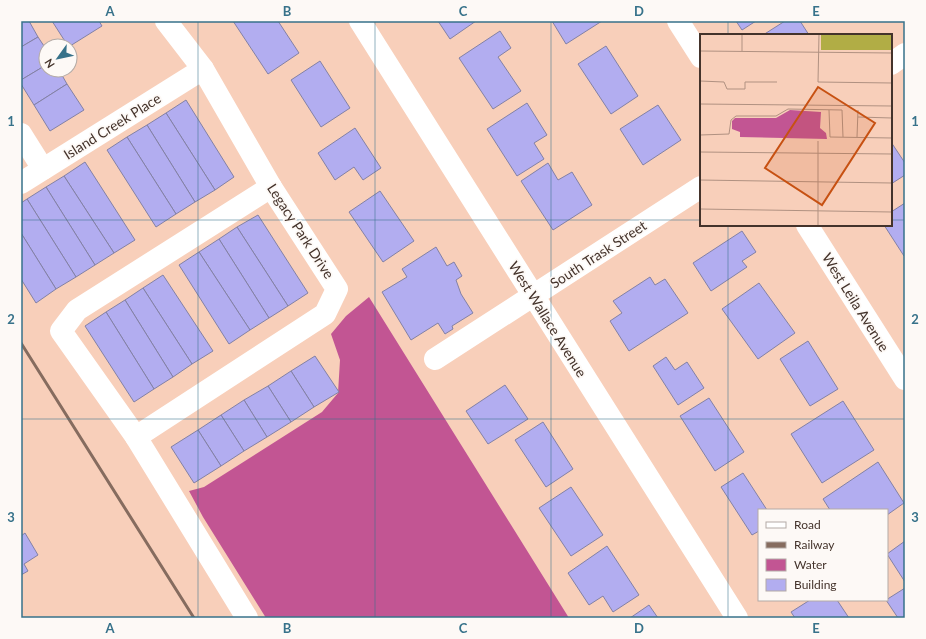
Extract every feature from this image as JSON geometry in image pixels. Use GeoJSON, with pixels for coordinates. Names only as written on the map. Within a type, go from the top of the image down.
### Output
{"type":"FeatureCollection","features":[{"type":"Feature","properties":{"kind":"street","name":"Legacy Park Drive"},"geometry":{"type":"LineString","coordinates":[[136,437],[325,314],[338,289],[271,187],[203,69],[166,21]]}},
{"type":"Feature","properties":{"kind":"street","name":"West Wallace Avenue"},"geometry":{"type":"LineString","coordinates":[[360,21],[737,618]]}},
{"type":"Feature","properties":{"kind":"street"},"geometry":{"type":"LineString","coordinates":[[678,21],[700,55]]}},
{"type":"Feature","properties":{"kind":"street"},"geometry":{"type":"LineString","coordinates":[[892,63],[905,54]]}},
{"type":"Feature","properties":{"kind":"street","name":"Island Creek Place"},"geometry":{"type":"LineString","coordinates":[[21,183],[203,69]]}},
{"type":"Feature","properties":{"kind":"street"},"geometry":{"type":"LineString","coordinates":[[21,134],[43,169]]}},
{"type":"Feature","properties":{"kind":"street"},"geometry":{"type":"LineString","coordinates":[[246,618],[136,437],[61,331],[77,310],[271,187]]}},
{"type":"Feature","properties":{"kind":"street","name":"South Trask Street"},"geometry":{"type":"LineString","coordinates":[[435,359],[700,188]]}},
{"type":"Feature","properties":{"kind":"street","name":"West Leila Avenue"},"geometry":{"type":"LineString","coordinates":[[808,226],[905,379]]}},
{"type":"Feature","properties":{"kind":"water"},"geometry":{"type":"Polygon","coordinates":[[[369,297],[569,618],[266,618],[203,517],[189,491],[204,487],[322,412],[338,393],[340,360],[331,334],[346,316],[369,297]]]}},
{"type":"Feature","properties":{"kind":"building"},"geometry":{"type":"Polygon","coordinates":[[[21,21],[29,21],[38,37],[21,47],[21,21]]]}},
{"type":"Feature","properties":{"kind":"building"},"geometry":{"type":"Polygon","coordinates":[[[52,21],[99,21],[102,26],[78,41],[78,38],[63,38],[52,21]]]}},
{"type":"Feature","properties":{"kind":"building"},"geometry":{"type":"Polygon","coordinates":[[[233,21],[278,21],[299,53],[268,74],[233,21]]]}},
{"type":"Feature","properties":{"kind":"building"},"geometry":{"type":"Polygon","coordinates":[[[438,21],[476,21],[450,39],[438,21]]]}},
{"type":"Feature","properties":{"kind":"building"},"geometry":{"type":"Polygon","coordinates":[[[552,21],[602,21],[566,44],[552,21]]]}},
{"type":"Feature","properties":{"kind":"building"},"geometry":{"type":"Polygon","coordinates":[[[736,21],[756,21],[742,30],[736,21]]]}},
{"type":"Feature","properties":{"kind":"building"},"geometry":{"type":"Polygon","coordinates":[[[785,21],[800,21],[808,34],[765,34],[785,21]]]}},
{"type":"Feature","properties":{"kind":"building"},"geometry":{"type":"Polygon","coordinates":[[[500,31],[511,48],[498,57],[521,91],[493,109],[459,58],[500,31]]]}},
{"type":"Feature","properties":{"kind":"building"},"geometry":{"type":"Polygon","coordinates":[[[39,38],[38,70],[21,80],[21,47],[39,38]]]}},
{"type":"Feature","properties":{"kind":"building"},"geometry":{"type":"Polygon","coordinates":[[[606,46],[638,96],[611,114],[578,64],[606,46]]]}},
{"type":"Feature","properties":{"kind":"building"},"geometry":{"type":"Polygon","coordinates":[[[320,61],[350,108],[321,127],[291,80],[320,61]]]}},
{"type":"Feature","properties":{"kind":"building"},"geometry":{"type":"Polygon","coordinates":[[[38,70],[38,78],[64,78],[67,84],[34,105],[21,84],[21,80],[38,70]]]}},
{"type":"Feature","properties":{"kind":"building"},"geometry":{"type":"Polygon","coordinates":[[[67,84],[84,110],[50,131],[34,105],[67,84]]]}},
{"type":"Feature","properties":{"kind":"building"},"geometry":{"type":"Polygon","coordinates":[[[186,100],[234,177],[215,190],[166,113],[186,100]]]}},
{"type":"Feature","properties":{"kind":"building"},"geometry":{"type":"Polygon","coordinates":[[[527,103],[547,135],[534,143],[544,159],[517,176],[487,129],[527,103]]]}},
{"type":"Feature","properties":{"kind":"building"},"geometry":{"type":"Polygon","coordinates":[[[658,105],[681,140],[643,165],[620,129],[658,105]]]}},
{"type":"Feature","properties":{"kind":"building"},"geometry":{"type":"Polygon","coordinates":[[[166,113],[215,190],[195,202],[147,125],[166,113]]]}},
{"type":"Feature","properties":{"kind":"building"},"geometry":{"type":"Polygon","coordinates":[[[147,125],[195,202],[176,214],[127,137],[147,125]]]}},
{"type":"Feature","properties":{"kind":"building"},"geometry":{"type":"Polygon","coordinates":[[[355,128],[381,168],[363,180],[354,167],[335,180],[318,153],[355,128]]]}},
{"type":"Feature","properties":{"kind":"building"},"geometry":{"type":"Polygon","coordinates":[[[127,137],[176,214],[156,227],[107,150],[127,137]]]}},
{"type":"Feature","properties":{"kind":"building"},"geometry":{"type":"Polygon","coordinates":[[[892,144],[905,163],[905,175],[892,183],[892,144]]]}},
{"type":"Feature","properties":{"kind":"building"},"geometry":{"type":"Polygon","coordinates":[[[85,162],[135,240],[114,253],[64,176],[85,162]]]}},
{"type":"Feature","properties":{"kind":"building"},"geometry":{"type":"Polygon","coordinates":[[[548,163],[558,180],[572,172],[592,205],[553,230],[521,181],[548,163]]]}},
{"type":"Feature","properties":{"kind":"building"},"geometry":{"type":"Polygon","coordinates":[[[64,176],[114,253],[95,265],[46,187],[64,176]]]}},
{"type":"Feature","properties":{"kind":"building"},"geometry":{"type":"Polygon","coordinates":[[[46,187],[95,265],[76,277],[27,199],[46,187]]]}},
{"type":"Feature","properties":{"kind":"building"},"geometry":{"type":"Polygon","coordinates":[[[380,191],[414,241],[383,262],[349,212],[380,191]]]}},
{"type":"Feature","properties":{"kind":"building"},"geometry":{"type":"Polygon","coordinates":[[[27,199],[76,277],[56,289],[21,233],[21,203],[27,199]]]}},
{"type":"Feature","properties":{"kind":"building"},"geometry":{"type":"Polygon","coordinates":[[[905,203],[905,256],[885,226],[892,226],[892,211],[905,203]]]}},
{"type":"Feature","properties":{"kind":"building"},"geometry":{"type":"Polygon","coordinates":[[[258,215],[308,293],[288,306],[237,227],[258,215]]]}},
{"type":"Feature","properties":{"kind":"building"},"geometry":{"type":"Polygon","coordinates":[[[237,227],[288,306],[269,318],[219,239],[237,227]]]}},
{"type":"Feature","properties":{"kind":"building"},"geometry":{"type":"Polygon","coordinates":[[[742,231],[756,252],[742,261],[747,267],[711,291],[693,263],[742,231]]]}},
{"type":"Feature","properties":{"kind":"building"},"geometry":{"type":"Polygon","coordinates":[[[21,233],[56,289],[36,303],[21,279],[21,233]]]}},
{"type":"Feature","properties":{"kind":"building"},"geometry":{"type":"Polygon","coordinates":[[[219,239],[269,318],[250,330],[199,252],[219,239]]]}},
{"type":"Feature","properties":{"kind":"building"},"geometry":{"type":"Polygon","coordinates":[[[436,247],[447,266],[454,262],[462,276],[456,280],[461,294],[473,313],[452,326],[453,329],[445,334],[438,323],[411,340],[382,292],[407,277],[402,269],[436,247]]]}},
{"type":"Feature","properties":{"kind":"building"},"geometry":{"type":"Polygon","coordinates":[[[199,252],[250,330],[229,344],[179,265],[199,252]]]}},
{"type":"Feature","properties":{"kind":"building"},"geometry":{"type":"Polygon","coordinates":[[[163,275],[213,351],[192,364],[143,288],[163,275]]]}},
{"type":"Feature","properties":{"kind":"building"},"geometry":{"type":"Polygon","coordinates":[[[650,277],[655,285],[665,279],[688,313],[629,351],[610,321],[622,313],[613,301],[650,277]]]}},
{"type":"Feature","properties":{"kind":"building"},"geometry":{"type":"Polygon","coordinates":[[[759,283],[795,333],[758,359],[722,309],[759,283]]]}},
{"type":"Feature","properties":{"kind":"building"},"geometry":{"type":"Polygon","coordinates":[[[143,288],[192,364],[173,377],[125,300],[143,288]]]}},
{"type":"Feature","properties":{"kind":"building"},"geometry":{"type":"Polygon","coordinates":[[[125,300],[173,377],[154,389],[106,312],[125,300]]]}},
{"type":"Feature","properties":{"kind":"building"},"geometry":{"type":"Polygon","coordinates":[[[106,312],[154,389],[134,402],[85,326],[106,312]]]}},
{"type":"Feature","properties":{"kind":"building"},"geometry":{"type":"Polygon","coordinates":[[[808,341],[838,389],[810,406],[780,359],[808,341]]]}},
{"type":"Feature","properties":{"kind":"building"},"geometry":{"type":"Polygon","coordinates":[[[315,356],[339,392],[314,407],[291,371],[315,356]]]}},
{"type":"Feature","properties":{"kind":"building"},"geometry":{"type":"Polygon","coordinates":[[[666,357],[675,370],[687,362],[704,388],[678,405],[653,366],[666,357]]]}},
{"type":"Feature","properties":{"kind":"building"},"geometry":{"type":"Polygon","coordinates":[[[291,371],[314,407],[291,422],[268,386],[291,371]]]}},
{"type":"Feature","properties":{"kind":"building"},"geometry":{"type":"Polygon","coordinates":[[[505,385],[528,419],[488,444],[466,411],[505,385]]]}},
{"type":"Feature","properties":{"kind":"building"},"geometry":{"type":"Polygon","coordinates":[[[268,386],[291,422],[267,437],[244,400],[268,386]]]}},
{"type":"Feature","properties":{"kind":"building"},"geometry":{"type":"Polygon","coordinates":[[[709,398],[744,452],[715,471],[680,416],[709,398]]]}},
{"type":"Feature","properties":{"kind":"building"},"geometry":{"type":"Polygon","coordinates":[[[244,400],[267,437],[244,451],[221,415],[244,400]]]}},
{"type":"Feature","properties":{"kind":"building"},"geometry":{"type":"Polygon","coordinates":[[[843,401],[874,450],[822,483],[791,434],[843,401]]]}},
{"type":"Feature","properties":{"kind":"building"},"geometry":{"type":"Polygon","coordinates":[[[221,415],[244,451],[221,466],[198,430],[221,415]]]}},
{"type":"Feature","properties":{"kind":"building"},"geometry":{"type":"Polygon","coordinates":[[[543,422],[573,469],[546,487],[515,440],[543,422]]]}},
{"type":"Feature","properties":{"kind":"building"},"geometry":{"type":"Polygon","coordinates":[[[198,430],[221,466],[194,483],[171,447],[198,430]]]}},
{"type":"Feature","properties":{"kind":"building"},"geometry":{"type":"Polygon","coordinates":[[[878,462],[904,503],[888,514],[888,509],[829,509],[823,499],[878,462]]]}},
{"type":"Feature","properties":{"kind":"building"},"geometry":{"type":"Polygon","coordinates":[[[743,473],[766,509],[758,509],[758,532],[752,535],[721,487],[743,473]]]}},
{"type":"Feature","properties":{"kind":"building"},"geometry":{"type":"Polygon","coordinates":[[[571,487],[603,535],[571,556],[539,508],[571,487]]]}},
{"type":"Feature","properties":{"kind":"building"},"geometry":{"type":"Polygon","coordinates":[[[25,533],[38,555],[24,564],[28,571],[21,575],[21,536],[25,533]]]}},
{"type":"Feature","properties":{"kind":"building"},"geometry":{"type":"Polygon","coordinates":[[[905,541],[905,582],[888,556],[888,553],[905,541]]]}},
{"type":"Feature","properties":{"kind":"building"},"geometry":{"type":"Polygon","coordinates":[[[607,546],[639,595],[613,612],[603,596],[589,605],[568,573],[607,546]]]}},
{"type":"Feature","properties":{"kind":"building"},"geometry":{"type":"Polygon","coordinates":[[[905,588],[905,616],[898,618],[887,601],[905,588]]]}},
{"type":"Feature","properties":{"kind":"building"},"geometry":{"type":"Polygon","coordinates":[[[808,601],[838,601],[849,618],[795,618],[791,612],[808,601]]]}},
{"type":"Feature","properties":{"kind":"building"},"geometry":{"type":"Polygon","coordinates":[[[649,605],[658,618],[630,618],[649,605]]]}},
{"type":"Feature","properties":{"kind":"railway"},"geometry":{"type":"LineString","coordinates":[[21,343],[194,618]]}}]}
